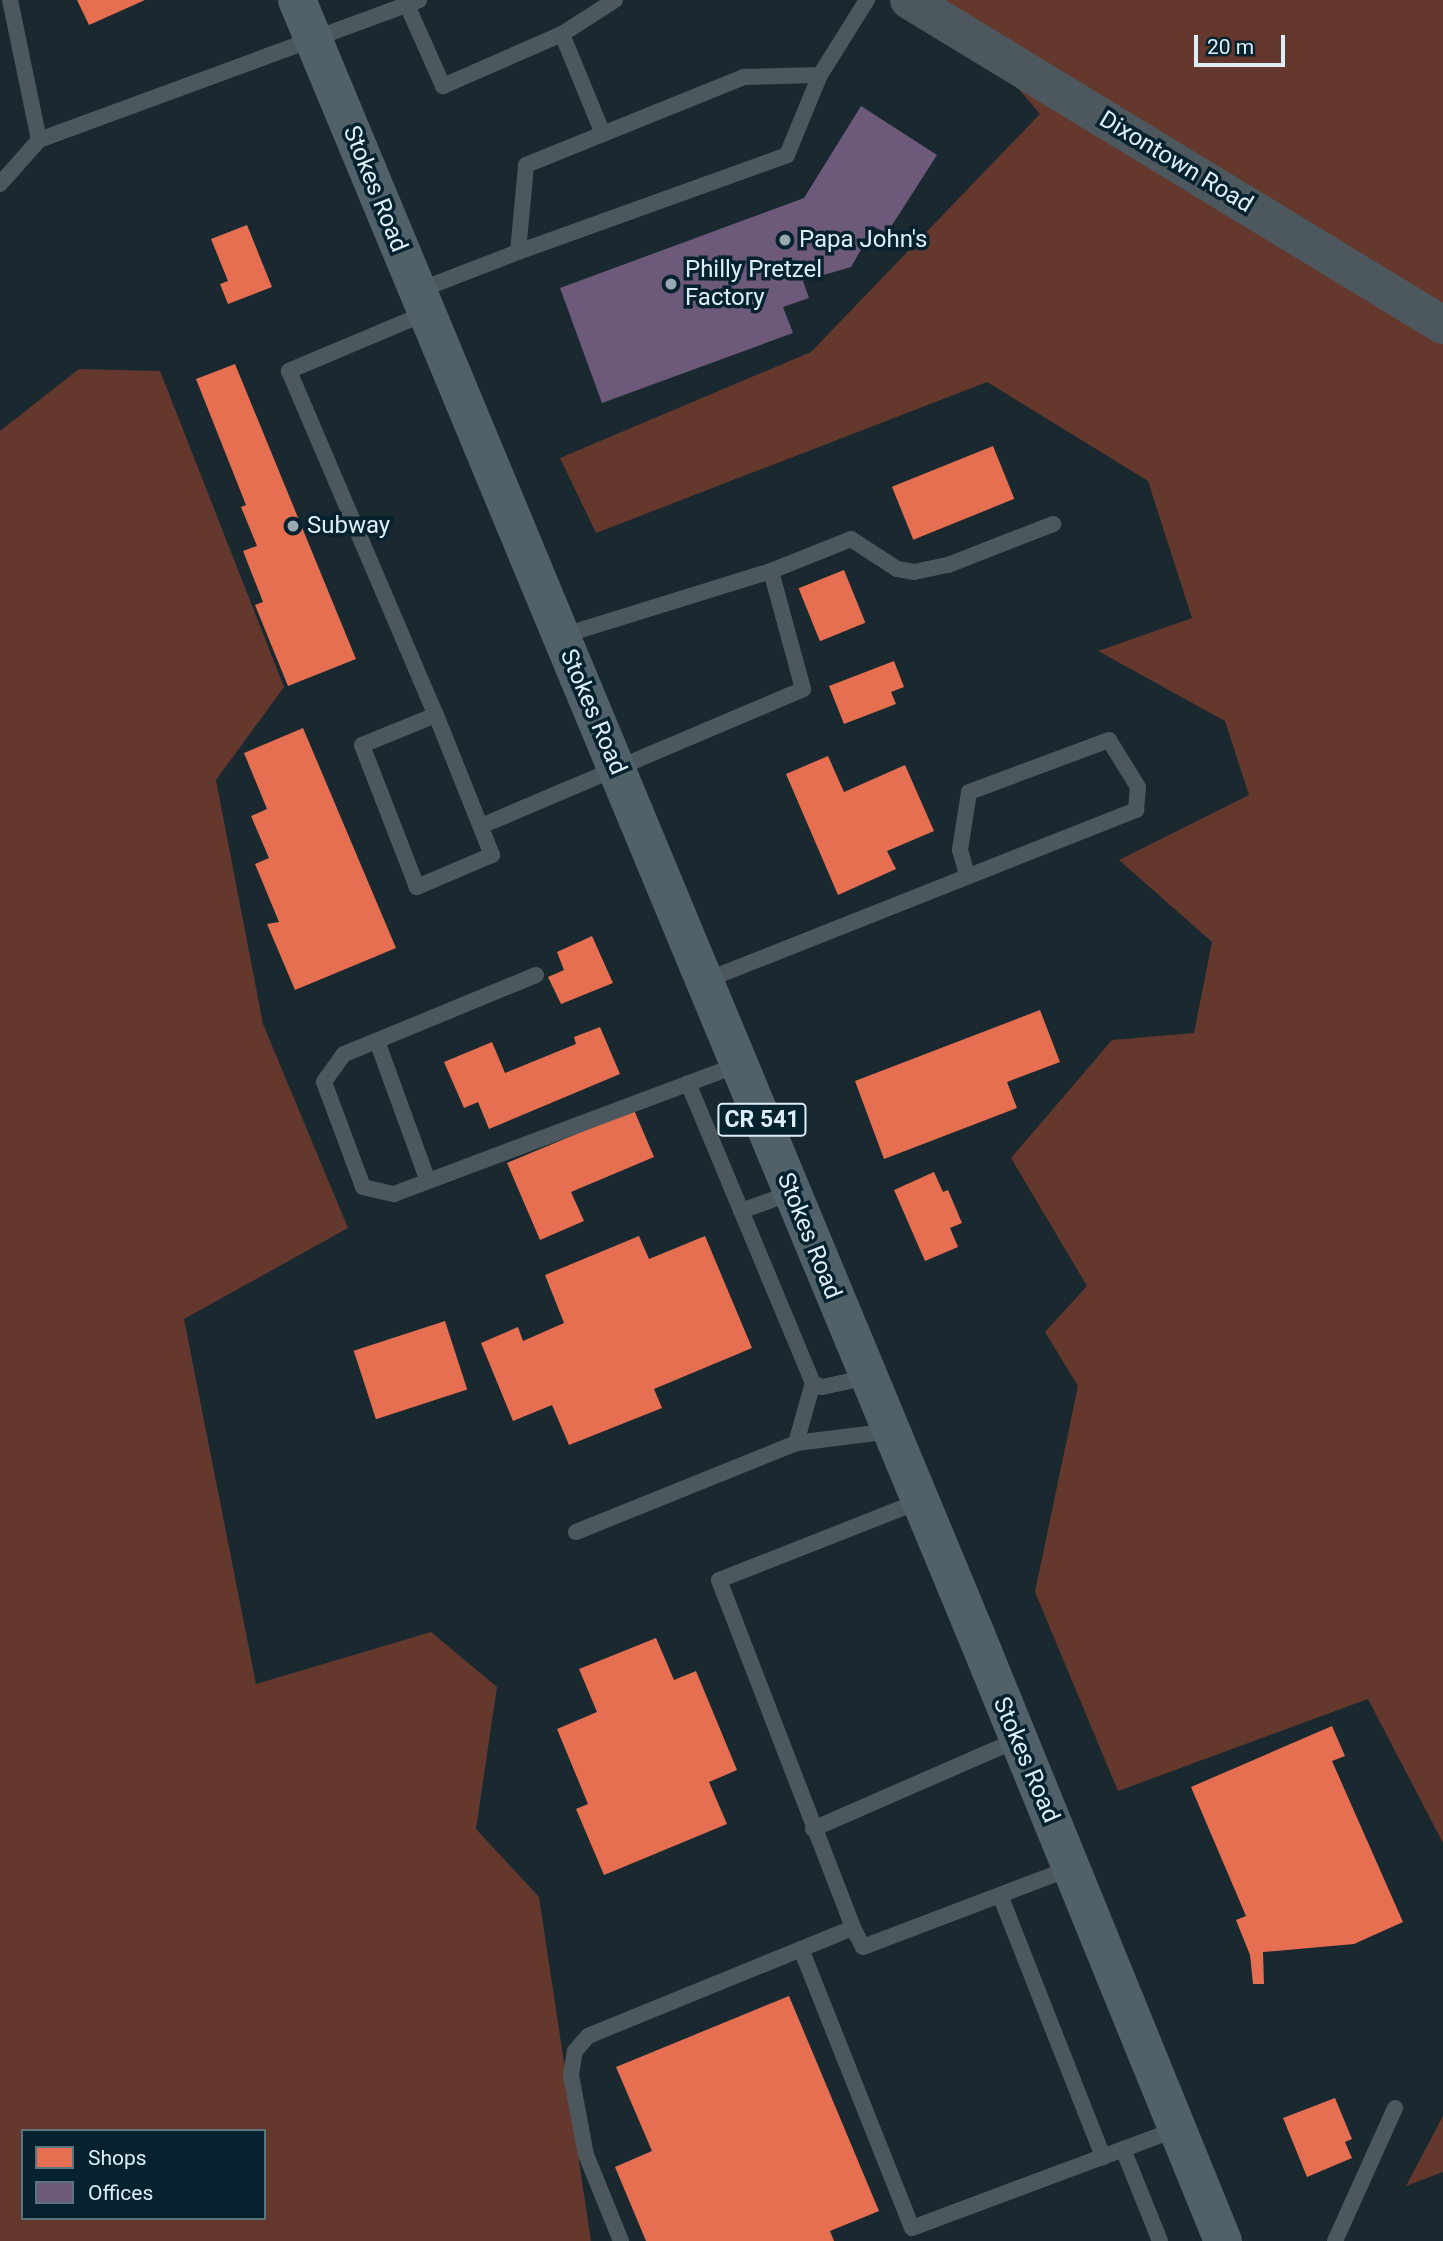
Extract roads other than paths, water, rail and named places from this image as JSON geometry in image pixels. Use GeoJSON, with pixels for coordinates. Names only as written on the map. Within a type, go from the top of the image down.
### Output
{"type":"FeatureCollection","features":[{"type":"Feature","properties":{"kind":"main road","name":"Stokes Road"},"geometry":{"type":"LineString","coordinates":[[297,0],[869,1377],[1223,2241]]}},
{"type":"Feature","properties":{"kind":"street","name":"Dixontown Road"},"geometry":{"type":"LineString","coordinates":[[909,0],[1436,313]]}},
{"type":"Feature","properties":{"kind":"lane"},"geometry":{"type":"LineString","coordinates":[[10,0],[39,140]]}},
{"type":"Feature","properties":{"kind":"lane"},"geometry":{"type":"LineString","coordinates":[[0,184],[39,140],[413,2],[443,86],[562,34],[615,0]]}},
{"type":"Feature","properties":{"kind":"lane"},"geometry":{"type":"LineString","coordinates":[[436,715],[362,745],[417,887],[492,855],[436,715],[289,371],[518,252],[787,155],[820,75],[867,0]]}},
{"type":"Feature","properties":{"kind":"lane"},"geometry":{"type":"LineString","coordinates":[[562,34],[603,134]]}},
{"type":"Feature","properties":{"kind":"lane"},"geometry":{"type":"LineString","coordinates":[[518,252],[526,165],[744,77],[820,75]]}},
{"type":"Feature","properties":{"kind":"lane"},"geometry":{"type":"LineString","coordinates":[[561,636],[771,570],[851,539],[897,569],[914,572],[948,565],[1053,524]]}},
{"type":"Feature","properties":{"kind":"lane"},"geometry":{"type":"LineString","coordinates":[[481,826],[803,689],[771,570]]}},
{"type":"Feature","properties":{"kind":"lane"},"geometry":{"type":"LineString","coordinates":[[704,981],[967,874],[1136,810],[1138,788],[1109,740],[969,792],[960,850],[967,874]]}},
{"type":"Feature","properties":{"kind":"lane"},"geometry":{"type":"LineString","coordinates":[[536,975],[344,1054],[324,1082],[363,1186],[394,1194],[738,1064]]}},
{"type":"Feature","properties":{"kind":"lane"},"geometry":{"type":"LineString","coordinates":[[377,1041],[428,1181]]}},
{"type":"Feature","properties":{"kind":"lane"},"geometry":{"type":"LineString","coordinates":[[688,1083],[813,1383],[796,1443]]}},
{"type":"Feature","properties":{"kind":"lane"},"geometry":{"type":"LineString","coordinates":[[741,1211],[791,1193]]}},
{"type":"Feature","properties":{"kind":"lane"},"geometry":{"type":"LineString","coordinates":[[813,1383],[822,1387],[869,1377]]}},
{"type":"Feature","properties":{"kind":"lane"},"geometry":{"type":"LineString","coordinates":[[576,1532],[796,1443],[891,1431]]}},
{"type":"Feature","properties":{"kind":"lane"},"geometry":{"type":"LineString","coordinates":[[920,1501],[719,1580],[853,1928],[863,1947],[1071,1868]]}},
{"type":"Feature","properties":{"kind":"lane"},"geometry":{"type":"LineString","coordinates":[[813,1829],[1017,1740]]}},
{"type":"Feature","properties":{"kind":"lane"},"geometry":{"type":"LineString","coordinates":[[1000,1895],[1103,2157]]}},
{"type":"Feature","properties":{"kind":"lane"},"geometry":{"type":"LineString","coordinates":[[621,2241],[586,2155],[571,2075],[575,2051],[588,2036],[853,1928]]}},
{"type":"Feature","properties":{"kind":"lane"},"geometry":{"type":"LineString","coordinates":[[801,1949],[912,2228],[1177,2129]]}},
{"type":"Feature","properties":{"kind":"lane"},"geometry":{"type":"LineString","coordinates":[[1335,2241],[1395,2108]]}},
{"type":"Feature","properties":{"kind":"lane"},"geometry":{"type":"LineString","coordinates":[[1123,2149],[1160,2241]]}},
{"type":"Feature","properties":{"kind":"place","name":"Papa John's"},"geometry":{"type":"Point","coordinates":[785,240]}},
{"type":"Feature","properties":{"kind":"place","name":"Philly Pretzel Factory"},"geometry":{"type":"Point","coordinates":[671,284]}},
{"type":"Feature","properties":{"kind":"place","name":"Subway"},"geometry":{"type":"Point","coordinates":[293,526]}}]}
